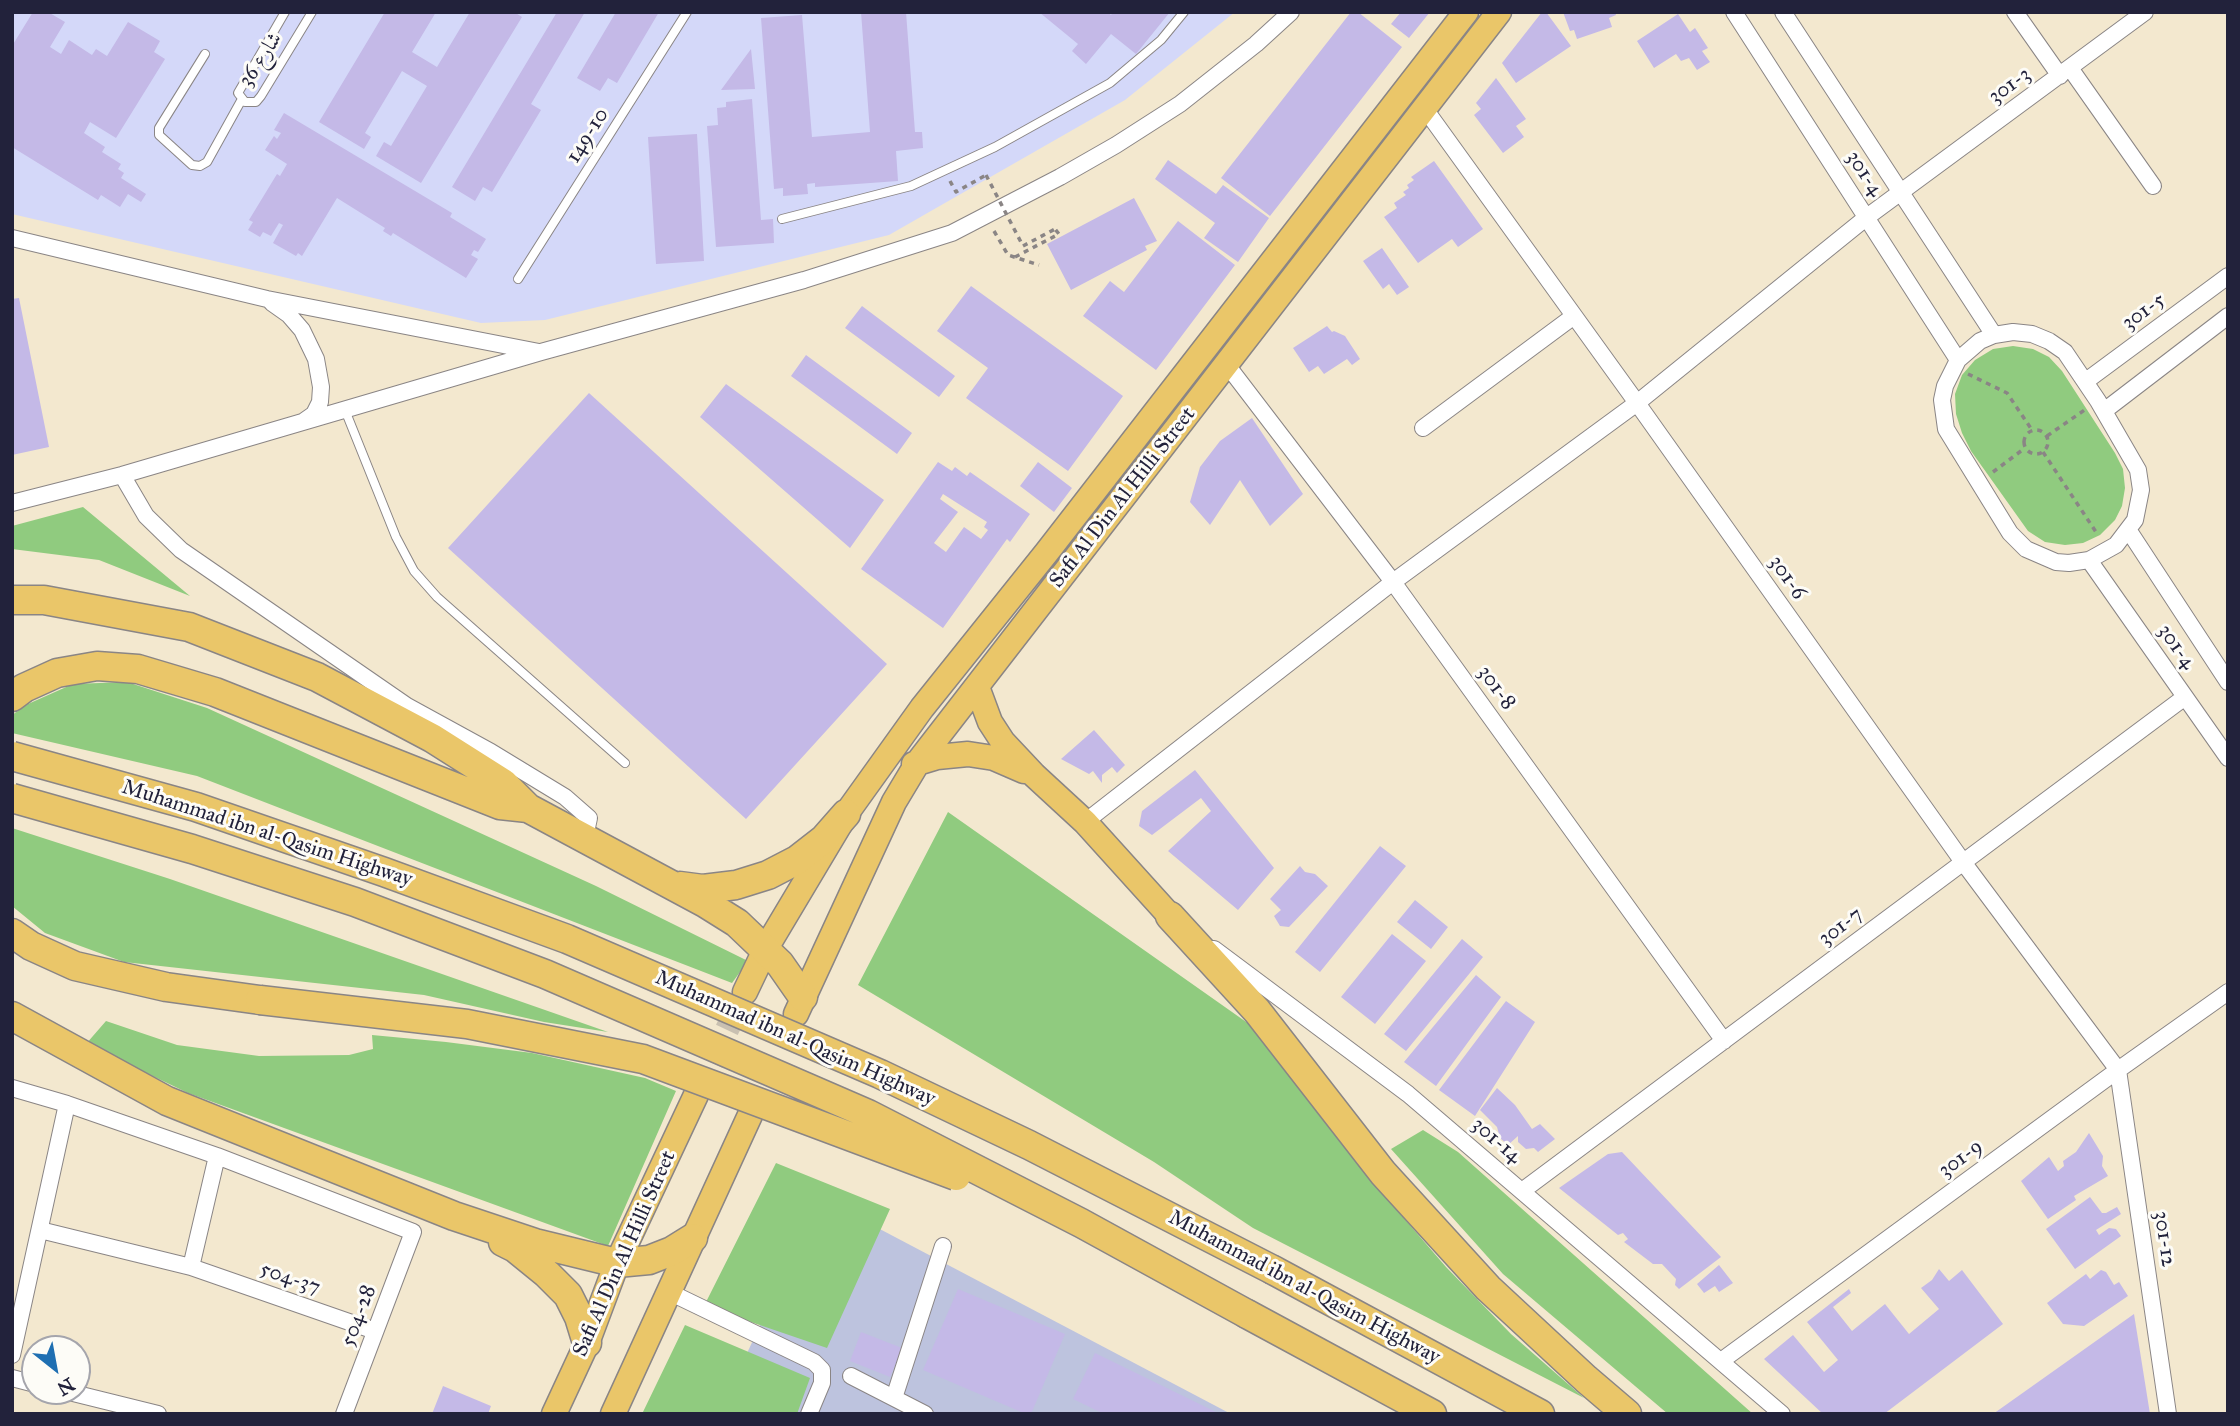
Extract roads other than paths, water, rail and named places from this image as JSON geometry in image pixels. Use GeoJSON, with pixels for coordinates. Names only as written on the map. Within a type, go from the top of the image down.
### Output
{"type":"FeatureCollection","features":[{"type":"Feature","properties":{"kind":"highway"},"geometry":{"type":"LineString","coordinates":[[12,600],[44,600],[189,627],[317,677],[432,738],[503,783],[528,808],[737,923],[780,964],[800,1006]]}},
{"type":"Feature","properties":{"kind":"highway"},"geometry":{"type":"LineString","coordinates":[[12,697],[24,688],[57,673],[97,666],[138,669],[215,692],[500,805],[528,808]]}},
{"type":"Feature","properties":{"kind":"highway","name":"Muhammad ibn al-Qasim Highway"},"geometry":{"type":"LineString","coordinates":[[12,756],[196,807],[567,939],[880,1074],[1029,1145],[1273,1270],[1540,1414]]}},
{"type":"Feature","properties":{"kind":"highway","name":"Muhammad ibn al-Qasim Highway"},"geometry":{"type":"LineString","coordinates":[[12,799],[192,849],[355,902],[545,974],[868,1114],[1081,1223],[1433,1414]]}},
{"type":"Feature","properties":{"kind":"highway"},"geometry":{"type":"LineString","coordinates":[[670,885],[703,889],[736,885],[768,876],[824,839],[846,814]]}},
{"type":"Feature","properties":{"kind":"highway"},"geometry":{"type":"LineString","coordinates":[[1170,916],[1257,1011],[1383,1173],[1488,1288],[1627,1414]]}},
{"type":"Feature","properties":{"kind":"highway"},"geometry":{"type":"LineString","coordinates":[[12,933],[31,946],[75,966],[166,987],[467,1024],[643,1059],[1081,1223]]}},
{"type":"Feature","properties":{"kind":"highway"},"geometry":{"type":"LineString","coordinates":[[12,1016],[167,1101],[454,1216],[535,1243],[617,1263],[649,1260],[672,1251],[693,1238]]}},
{"type":"Feature","properties":{"kind":"highway"},"geometry":{"type":"LineString","coordinates":[[454,1216],[515,1248],[547,1274],[568,1295],[579,1317],[586,1343]]}},
{"type":"Feature","properties":{"kind":"main road","name":"Safi Al Din Al Hilli Street"},"geometry":{"type":"LineString","coordinates":[[745,992],[765,948],[846,814],[922,708],[1047,552],[1466,12]]}},
{"type":"Feature","properties":{"kind":"main road","name":"Safi Al Din Al Hilli Street"},"geometry":{"type":"LineString","coordinates":[[800,1006],[894,802],[918,762],[1499,12]]}},
{"type":"Feature","properties":{"kind":"main road"},"geometry":{"type":"LineString","coordinates":[[977,687],[990,722],[1003,742],[1085,822],[1170,916]]}},
{"type":"Feature","properties":{"kind":"main road"},"geometry":{"type":"LineString","coordinates":[[846,814],[887,778],[918,762],[937,757],[968,754],[994,758],[1034,775]]}},
{"type":"Feature","properties":{"kind":"main road","name":"Safi Al Din Al Hilli Street"},"geometry":{"type":"LineString","coordinates":[[554,1414],[586,1343],[617,1263],[696,1095]]}},
{"type":"Feature","properties":{"kind":"main road"},"geometry":{"type":"LineString","coordinates":[[613,1414],[751,1113]]}},
{"type":"Feature","properties":{"kind":"street"},"geometry":{"type":"LineString","coordinates":[[12,503],[122,475],[541,352],[804,280],[952,233],[986,218],[1116,145],[1180,104],[1256,44],[1291,12]]}},
{"type":"Feature","properties":{"kind":"street","name":"301-4"},"geometry":{"type":"LineString","coordinates":[[1734,12],[1867,218],[1956,363]]}},
{"type":"Feature","properties":{"kind":"street","name":"301-4"},"geometry":{"type":"LineString","coordinates":[[1783,12],[1994,335]]}},
{"type":"Feature","properties":{"kind":"street"},"geometry":{"type":"LineString","coordinates":[[2015,12],[2153,186]]}},
{"type":"Feature","properties":{"kind":"street","name":"301-3"},"geometry":{"type":"LineString","coordinates":[[1085,822],[1393,582],[1637,403],[1867,218],[2145,12]]}},
{"type":"Feature","properties":{"kind":"street","name":"301-6"},"geometry":{"type":"LineString","coordinates":[[1425,109],[1963,862],[2118,1070]]}},
{"type":"Feature","properties":{"kind":"street"},"geometry":{"type":"LineString","coordinates":[[12,238],[267,299],[541,352]]}},
{"type":"Feature","properties":{"kind":"street","name":"301-5"},"geometry":{"type":"LineString","coordinates":[[2086,381],[2228,276]]}},
{"type":"Feature","properties":{"kind":"street"},"geometry":{"type":"LineString","coordinates":[[267,299],[289,315],[302,330],[316,359],[321,387],[320,402],[314,414],[301,423]]}},
{"type":"Feature","properties":{"kind":"street"},"geometry":{"type":"LineString","coordinates":[[1423,428],[1574,316]]}},
{"type":"Feature","properties":{"kind":"street"},"geometry":{"type":"LineString","coordinates":[[2101,406],[2228,316]]}},
{"type":"Feature","properties":{"kind":"street"},"geometry":{"type":"LineString","coordinates":[[2013,332],[2032,334],[2065,352],[2086,381],[2135,462],[2141,480],[2138,510],[2129,531],[2108,551],[2089,560],[2069,563],[2056,562],[2026,549],[2010,533],[1946,429],[1943,415],[1945,386],[1956,363],[1968,349],[1994,335],[2013,332]]}},
{"type":"Feature","properties":{"kind":"street","name":"301-8"},"geometry":{"type":"LineString","coordinates":[[1227,365],[1393,582],[1724,1041]]}},
{"type":"Feature","properties":{"kind":"street"},"geometry":{"type":"LineString","coordinates":[[122,475],[146,516],[181,550],[408,706],[492,752],[565,797],[589,818],[585,837]]}},
{"type":"Feature","properties":{"kind":"street","name":"301-4"},"geometry":{"type":"LineString","coordinates":[[2129,531],[2225,673]]}},
{"type":"Feature","properties":{"kind":"street","name":"301-4"},"geometry":{"type":"LineString","coordinates":[[2089,560],[2228,758]]}},
{"type":"Feature","properties":{"kind":"street","name":"301-7"},"geometry":{"type":"LineString","coordinates":[[1522,1191],[2185,697]]}},
{"type":"Feature","properties":{"kind":"street","name":"301-14"},"geometry":{"type":"LineString","coordinates":[[1170,916],[1408,1094],[1782,1414]]}},
{"type":"Feature","properties":{"kind":"street","name":"301-9"},"geometry":{"type":"LineString","coordinates":[[1721,1361],[2228,992]]}},
{"type":"Feature","properties":{"kind":"street","name":"301-12"},"geometry":{"type":"LineString","coordinates":[[2118,1070],[2168,1414]]}},
{"type":"Feature","properties":{"kind":"street"},"geometry":{"type":"LineString","coordinates":[[12,1088],[67,1104],[217,1156],[191,1267]]}},
{"type":"Feature","properties":{"kind":"street"},"geometry":{"type":"LineString","coordinates":[[12,1355],[67,1104]]}},
{"type":"Feature","properties":{"kind":"street","name":"504-28"},"geometry":{"type":"LineString","coordinates":[[217,1156],[413,1232],[344,1414]]}},
{"type":"Feature","properties":{"kind":"street","name":"504-37"},"geometry":{"type":"LineString","coordinates":[[40,1230],[191,1267],[376,1331]]}},
{"type":"Feature","properties":{"kind":"street"},"geometry":{"type":"LineString","coordinates":[[894,1398],[943,1245]]}},
{"type":"Feature","properties":{"kind":"street"},"geometry":{"type":"LineString","coordinates":[[668,1292],[814,1362],[822,1370],[821,1383],[809,1414]]}},
{"type":"Feature","properties":{"kind":"street"},"geometry":{"type":"LineString","coordinates":[[851,1376],[925,1414]]}},
{"type":"Feature","properties":{"kind":"street"},"geometry":{"type":"LineString","coordinates":[[91,1397],[158,1414]]}},
{"type":"Feature","properties":{"kind":"lane","name":"شارع 36"},"geometry":{"type":"LineString","coordinates":[[285,12],[239,93],[248,103],[259,100],[312,12]]}},
{"type":"Feature","properties":{"kind":"lane","name":"149-10"},"geometry":{"type":"LineString","coordinates":[[518,279],[687,12]]}},
{"type":"Feature","properties":{"kind":"lane"},"geometry":{"type":"LineString","coordinates":[[782,219],[911,186],[995,147],[1110,83],[1161,40],[1184,12]]}},
{"type":"Feature","properties":{"kind":"lane"},"geometry":{"type":"LineString","coordinates":[[205,54],[159,128],[159,135],[192,165],[200,166],[207,162],[242,99]]}},
{"type":"Feature","properties":{"kind":"lane"},"geometry":{"type":"LineString","coordinates":[[345,410],[396,537],[414,571],[437,597],[625,763]]}},
{"type":"Feature","properties":{"kind":"tunnel"},"geometry":{"type":"LineString","coordinates":[[696,1095],[743,996]]}},
{"type":"Feature","properties":{"kind":"tunnel"},"geometry":{"type":"LineString","coordinates":[[751,1113],[794,1018]]}}]}
